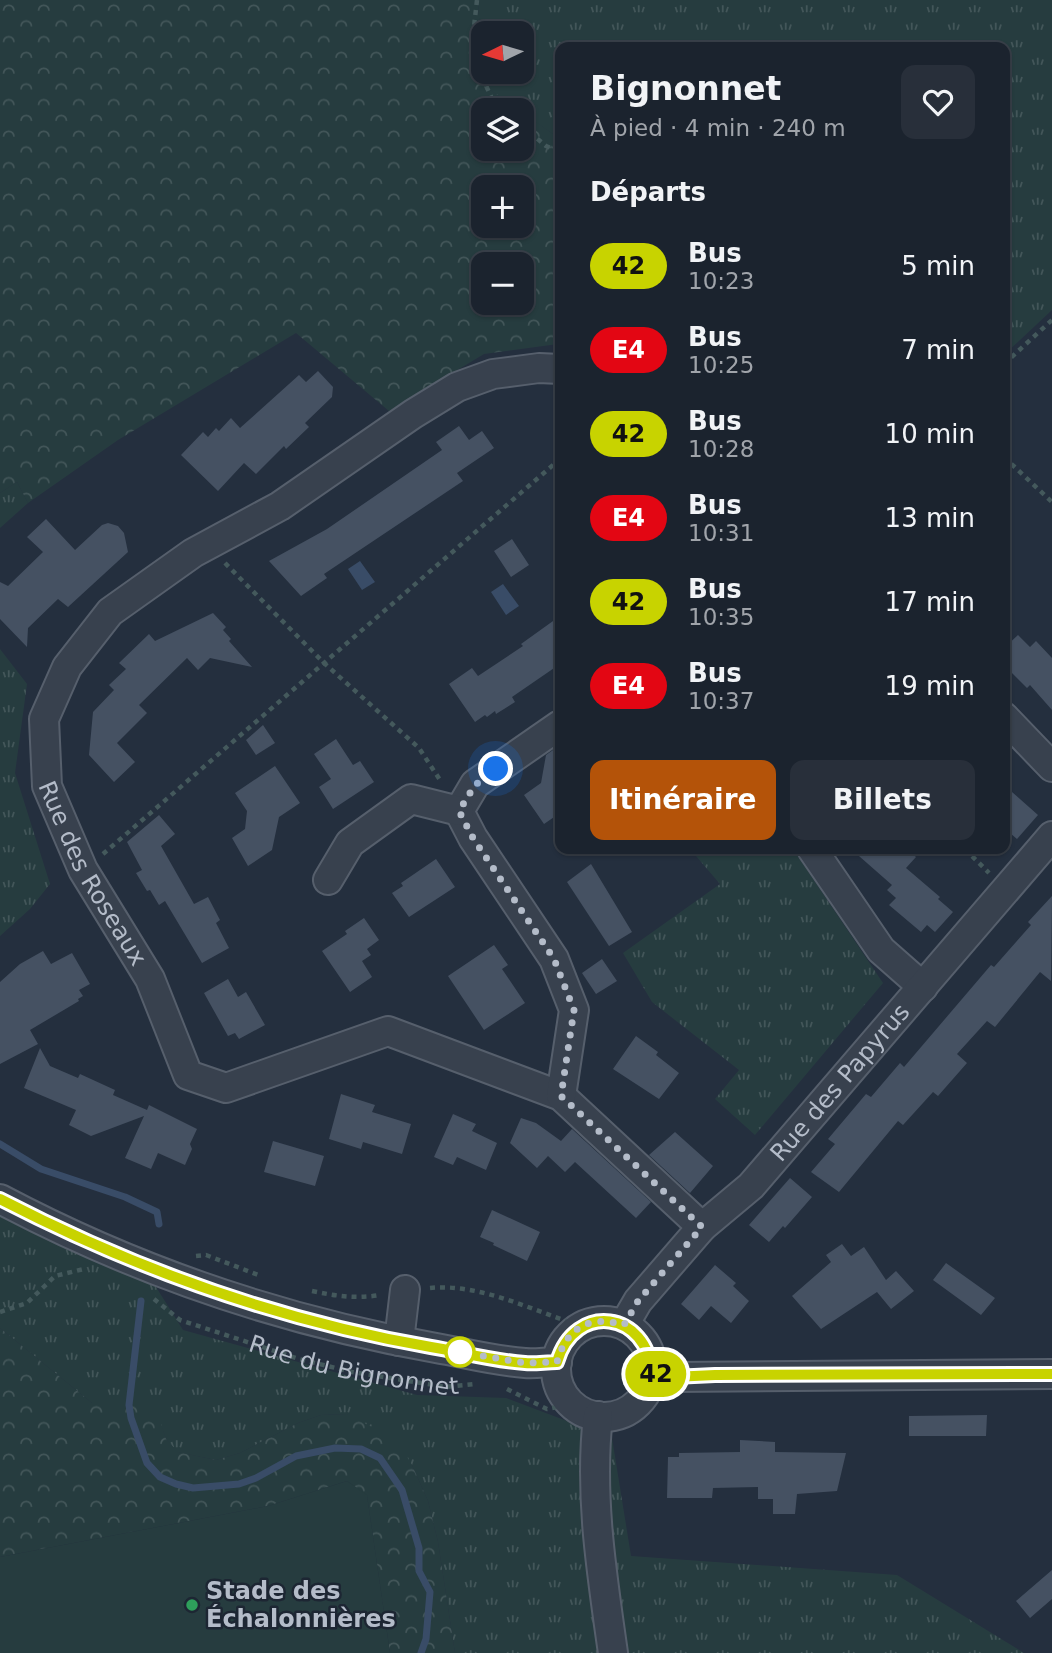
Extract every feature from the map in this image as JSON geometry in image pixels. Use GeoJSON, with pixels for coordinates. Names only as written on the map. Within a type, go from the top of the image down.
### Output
{"type":"FeatureCollection","features":[{"type":"Feature","properties":{"kind":"street","name":"Rue des Roseaux"},"geometry":{"type":"LineString","coordinates":[[555,369],[539,368],[493,374],[457,387],[413,414],[280,506],[208,545],[110,612],[67,667],[44,719],[47,786],[83,870],[150,979],[188,1074],[226,1088],[388,1031],[561,1096],[702,1227]]}},
{"type":"Feature","properties":{"kind":"street"},"geometry":{"type":"LineString","coordinates":[[1010,723],[1052,767]]}},
{"type":"Feature","properties":{"kind":"street"},"geometry":{"type":"LineString","coordinates":[[459,811],[475,785],[555,729]]}},
{"type":"Feature","properties":{"kind":"street"},"geometry":{"type":"LineString","coordinates":[[328,880],[350,843],[411,799],[459,811],[473,838],[554,959],[574,1010],[561,1096]]}},
{"type":"Feature","properties":{"kind":"street","name":"Rue des Papyrus"},"geometry":{"type":"LineString","coordinates":[[624,1325],[638,1301],[702,1227],[751,1186],[1052,836]]}},
{"type":"Feature","properties":{"kind":"street"},"geometry":{"type":"LineString","coordinates":[[815,854],[881,950],[923,987]]}},
{"type":"Feature","properties":{"kind":"street","name":"Rue du Bignonnet"},"geometry":{"type":"LineString","coordinates":[[0,1199],[132,1260],[255,1305],[345,1331],[525,1363],[557,1362]]}},
{"type":"Feature","properties":{"kind":"street"},"geometry":{"type":"LineString","coordinates":[[399,1341],[405,1290]]}},
{"type":"Feature","properties":{"kind":"street"},"geometry":{"type":"LineString","coordinates":[[602,1321],[624,1325],[636,1332],[646,1345],[651,1358],[652,1374],[648,1388],[640,1401],[613,1416],[584,1412],[571,1404],[562,1391],[557,1377],[561,1348],[569,1335],[581,1326],[602,1321]]}},
{"type":"Feature","properties":{"kind":"street"},"geometry":{"type":"LineString","coordinates":[[652,1374],[673,1377],[1052,1374]]}},
{"type":"Feature","properties":{"kind":"street"},"geometry":{"type":"LineString","coordinates":[[598,1416],[594,1454],[600,1557],[612,1653]]}},
{"type":"Feature","properties":{"kind":"path"},"geometry":{"type":"LineString","coordinates":[[477,0],[471,53],[492,98]]}},
{"type":"Feature","properties":{"kind":"path"},"geometry":{"type":"LineString","coordinates":[[534,136],[555,150]]}},
{"type":"Feature","properties":{"kind":"path"},"geometry":{"type":"LineString","coordinates":[[1010,358],[1052,320]]}},
{"type":"Feature","properties":{"kind":"path"},"geometry":{"type":"LineString","coordinates":[[83,870],[555,463]]}},
{"type":"Feature","properties":{"kind":"path"},"geometry":{"type":"LineString","coordinates":[[1010,463],[1052,502]]}},
{"type":"Feature","properties":{"kind":"path"},"geometry":{"type":"LineString","coordinates":[[208,545],[324,663],[419,748],[459,811]]}},
{"type":"Feature","properties":{"kind":"path"},"geometry":{"type":"LineString","coordinates":[[194,1256],[206,1255],[271,1280]]}},
{"type":"Feature","properties":{"kind":"path","name":"Rue du Bignonnet"},"geometry":{"type":"LineString","coordinates":[[132,1260],[145,1291],[180,1320],[225,1336],[299,1359],[352,1371],[446,1387],[482,1384]]}},
{"type":"Feature","properties":{"kind":"path"},"geometry":{"type":"LineString","coordinates":[[0,1312],[27,1303],[55,1276],[85,1268]]}},
{"type":"Feature","properties":{"kind":"path"},"geometry":{"type":"LineString","coordinates":[[306,1290],[340,1297],[364,1298],[437,1287],[486,1294],[581,1326]]}},
{"type":"Feature","properties":{"kind":"path"},"geometry":{"type":"LineString","coordinates":[[501,1387],[547,1409],[571,1404]]}},
{"type":"Feature","properties":{"kind":"green space"},"geometry":{"type":"Polygon","coordinates":[[[0,0],[478,0],[479,21],[471,21],[471,84],[483,84],[502,98],[471,98],[471,161],[534,161],[534,121],[555,135],[555,344],[484,354],[389,411],[296,333],[118,440],[28,503],[17,482],[0,493],[0,0]]]}},
{"type":"Feature","properties":{"kind":"green space"},"geometry":{"type":"Polygon","coordinates":[[[478,0],[1052,0],[1052,310],[1010,349],[1010,42],[555,42],[555,135],[534,121],[534,98],[502,98],[483,85],[534,84],[534,21],[479,21],[478,0]]]}},
{"type":"Feature","properties":{"kind":"green space"},"geometry":{"type":"Polygon","coordinates":[[[17,482],[28,503],[0,528],[0,493],[17,482]]]}},
{"type":"Feature","properties":{"kind":"green space"},"geometry":{"type":"Polygon","coordinates":[[[0,649],[27,684],[15,773],[50,884],[30,909],[0,936],[0,649]]]}},
{"type":"Feature","properties":{"kind":"green space"},"geometry":{"type":"Polygon","coordinates":[[[694,854],[796,854],[883,983],[755,1135],[715,1099],[739,1070],[652,1002],[623,953],[720,884],[694,854]]]}},
{"type":"Feature","properties":{"kind":"green space"},"geometry":{"type":"Polygon","coordinates":[[[0,1213],[156,1287],[183,1330],[417,1395],[506,1398],[612,1438],[631,1556],[897,1575],[1024,1653],[455,1653],[438,1542],[428,1501],[412,1465],[347,1414],[321,1415],[298,1423],[240,1453],[216,1460],[177,1452],[166,1439],[153,1403],[92,1403],[0,1328],[0,1213]]]}},
{"type":"Feature","properties":{"kind":"green space"},"geometry":{"type":"Polygon","coordinates":[[[0,1328],[92,1403],[154,1402],[166,1439],[178,1452],[216,1460],[240,1453],[298,1423],[321,1415],[347,1414],[397,1440],[428,1501],[438,1542],[455,1653],[390,1653],[367,1496],[347,1481],[268,1506],[0,1557],[0,1328]]]}},
{"type":"Feature","properties":{"kind":"green space","name":"Stade des Échalonnières"},"geometry":{"type":"Polygon","coordinates":[[[347,1481],[367,1495],[390,1653],[0,1653],[0,1557],[268,1506],[347,1481]]]}},
{"type":"Feature","properties":{"kind":"water"},"geometry":{"type":"Polygon","coordinates":[[[360,561],[375,582],[362,590],[348,569],[360,561]]]}},
{"type":"Feature","properties":{"kind":"water"},"geometry":{"type":"Polygon","coordinates":[[[503,584],[519,606],[506,615],[491,592],[503,584]]]}},
{"type":"Feature","properties":{"kind":"building"},"geometry":{"type":"Polygon","coordinates":[[[318,371],[333,387],[332,397],[305,423],[309,427],[286,449],[284,446],[256,474],[244,463],[218,491],[181,455],[203,432],[208,437],[216,428],[219,431],[231,418],[240,428],[299,375],[306,382],[318,371]]]}},
{"type":"Feature","properties":{"kind":"building"},"geometry":{"type":"Polygon","coordinates":[[[459,426],[469,440],[482,431],[494,448],[457,473],[463,481],[324,574],[327,578],[301,596],[269,561],[327,529],[442,450],[436,442],[459,426]]]}},
{"type":"Feature","properties":{"kind":"building"},"geometry":{"type":"Polygon","coordinates":[[[46,519],[75,550],[102,525],[108,523],[118,526],[124,533],[128,552],[68,607],[58,599],[28,628],[27,647],[0,619],[0,582],[8,586],[43,552],[27,537],[46,519]]]}},
{"type":"Feature","properties":{"kind":"building"},"geometry":{"type":"Polygon","coordinates":[[[512,539],[529,565],[511,577],[494,551],[512,539]]]}},
{"type":"Feature","properties":{"kind":"building"},"geometry":{"type":"Polygon","coordinates":[[[213,613],[226,627],[223,630],[231,639],[229,641],[252,667],[210,658],[198,670],[187,658],[139,705],[147,713],[117,743],[135,762],[114,782],[89,755],[93,712],[114,690],[109,685],[126,669],[119,663],[149,634],[155,641],[213,613]]]}},
{"type":"Feature","properties":{"kind":"building"},"geometry":{"type":"Polygon","coordinates":[[[555,620],[555,667],[512,697],[515,702],[496,714],[495,711],[475,722],[449,684],[472,668],[478,676],[523,646],[521,644],[555,620]]]}},
{"type":"Feature","properties":{"kind":"building"},"geometry":{"type":"Polygon","coordinates":[[[1018,635],[1030,647],[1036,641],[1052,658],[1052,710],[1030,685],[1027,688],[1010,671],[1010,642],[1018,635]]]}},
{"type":"Feature","properties":{"kind":"building"},"geometry":{"type":"Polygon","coordinates":[[[263,725],[275,743],[256,755],[246,740],[263,725]]]}},
{"type":"Feature","properties":{"kind":"building"},"geometry":{"type":"Polygon","coordinates":[[[336,739],[353,765],[360,761],[374,782],[333,809],[319,787],[331,779],[314,754],[336,739]]]}},
{"type":"Feature","properties":{"kind":"building"},"geometry":{"type":"Polygon","coordinates":[[[555,749],[555,816],[544,824],[524,795],[541,783],[546,755],[555,749]]]}},
{"type":"Feature","properties":{"kind":"building"},"geometry":{"type":"Polygon","coordinates":[[[275,766],[300,803],[279,817],[272,850],[248,866],[232,838],[245,829],[247,811],[235,793],[275,766]]]}},
{"type":"Feature","properties":{"kind":"building"},"geometry":{"type":"Polygon","coordinates":[[[1010,790],[1038,815],[1017,839],[1010,833],[1010,790]]]}},
{"type":"Feature","properties":{"kind":"building"},"geometry":{"type":"Polygon","coordinates":[[[159,815],[175,834],[161,846],[194,904],[208,897],[220,920],[216,923],[229,948],[202,963],[165,901],[159,905],[136,873],[142,870],[127,842],[159,815]]]}},
{"type":"Feature","properties":{"kind":"building"},"geometry":{"type":"Polygon","coordinates":[[[857,854],[913,854],[916,857],[906,868],[953,912],[935,932],[927,925],[921,932],[889,905],[896,898],[887,890],[892,885],[857,854]]]}},
{"type":"Feature","properties":{"kind":"building"},"geometry":{"type":"Polygon","coordinates":[[[436,859],[455,887],[409,917],[392,893],[403,886],[401,883],[436,859]]]}},
{"type":"Feature","properties":{"kind":"building"},"geometry":{"type":"Polygon","coordinates":[[[591,864],[632,932],[609,946],[567,882],[591,864]]]}},
{"type":"Feature","properties":{"kind":"building"},"geometry":{"type":"Polygon","coordinates":[[[1052,896],[1051,981],[1040,972],[995,1027],[987,1021],[957,1054],[967,1063],[938,1096],[933,1092],[903,1125],[898,1121],[839,1192],[811,1172],[835,1144],[828,1139],[866,1094],[871,1097],[900,1063],[904,1067],[991,965],[994,967],[1031,925],[1028,922],[1052,896]]]}},
{"type":"Feature","properties":{"kind":"building"},"geometry":{"type":"Polygon","coordinates":[[[364,918],[379,940],[367,949],[371,955],[362,961],[372,977],[350,992],[322,951],[364,918]]]}},
{"type":"Feature","properties":{"kind":"building"},"geometry":{"type":"Polygon","coordinates":[[[494,945],[508,965],[502,969],[525,1003],[484,1030],[448,976],[494,945]]]}},
{"type":"Feature","properties":{"kind":"building"},"geometry":{"type":"Polygon","coordinates":[[[43,951],[51,964],[72,953],[90,984],[79,990],[83,996],[79,1001],[30,1030],[38,1044],[0,1064],[0,982],[20,964],[43,951]]]}},
{"type":"Feature","properties":{"kind":"building"},"geometry":{"type":"Polygon","coordinates":[[[602,959],[617,981],[596,994],[582,973],[602,959]]]}},
{"type":"Feature","properties":{"kind":"building"},"geometry":{"type":"Polygon","coordinates":[[[228,979],[238,997],[246,992],[265,1025],[239,1039],[235,1033],[228,1036],[204,993],[228,979]]]}},
{"type":"Feature","properties":{"kind":"building"},"geometry":{"type":"Polygon","coordinates":[[[636,1036],[658,1052],[656,1055],[679,1073],[659,1099],[613,1069],[636,1036]]]}},
{"type":"Feature","properties":{"kind":"building"},"geometry":{"type":"Polygon","coordinates":[[[40,1048],[50,1066],[78,1078],[80,1074],[115,1090],[113,1095],[147,1110],[149,1105],[197,1129],[185,1165],[158,1153],[151,1169],[125,1158],[144,1116],[91,1136],[69,1125],[76,1110],[24,1088],[40,1048]]]}},
{"type":"Feature","properties":{"kind":"building"},"geometry":{"type":"Polygon","coordinates":[[[341,1094],[375,1105],[372,1112],[411,1124],[402,1154],[363,1142],[361,1149],[329,1139],[341,1094]]]}},
{"type":"Feature","properties":{"kind":"building"},"geometry":{"type":"Polygon","coordinates":[[[453,1114],[476,1124],[472,1131],[497,1143],[486,1170],[457,1157],[453,1165],[434,1157],[453,1114]]]}},
{"type":"Feature","properties":{"kind":"building"},"geometry":{"type":"Polygon","coordinates":[[[521,1118],[536,1123],[561,1141],[572,1129],[651,1202],[636,1218],[575,1162],[565,1172],[548,1156],[537,1168],[510,1143],[521,1118]]]}},
{"type":"Feature","properties":{"kind":"building"},"geometry":{"type":"Polygon","coordinates":[[[675,1132],[713,1166],[690,1193],[649,1155],[675,1132]]]}},
{"type":"Feature","properties":{"kind":"building"},"geometry":{"type":"Polygon","coordinates":[[[273,1141],[324,1156],[315,1186],[264,1172],[273,1141]]]}},
{"type":"Feature","properties":{"kind":"building"},"geometry":{"type":"Polygon","coordinates":[[[790,1178],[812,1197],[769,1242],[749,1225],[790,1178]]]}},
{"type":"Feature","properties":{"kind":"building"},"geometry":{"type":"Polygon","coordinates":[[[492,1210],[540,1232],[527,1261],[480,1237],[492,1210]]]}},
{"type":"Feature","properties":{"kind":"building"},"geometry":{"type":"Polygon","coordinates":[[[842,1244],[851,1256],[864,1247],[886,1280],[896,1271],[914,1291],[891,1309],[877,1292],[821,1329],[792,1296],[831,1262],[826,1255],[842,1244]]]}},
{"type":"Feature","properties":{"kind":"building"},"geometry":{"type":"Polygon","coordinates":[[[946,1263],[995,1298],[981,1315],[933,1280],[946,1263]]]}},
{"type":"Feature","properties":{"kind":"building"},"geometry":{"type":"Polygon","coordinates":[[[715,1265],[736,1283],[733,1286],[749,1301],[731,1323],[711,1306],[699,1320],[681,1304],[715,1265]]]}},
{"type":"Feature","properties":{"kind":"building"},"geometry":{"type":"Polygon","coordinates":[[[987,1415],[986,1436],[909,1436],[909,1416],[987,1415]]]}},
{"type":"Feature","properties":{"kind":"building"},"geometry":{"type":"Polygon","coordinates":[[[740,1440],[775,1442],[775,1452],[846,1453],[837,1491],[797,1494],[795,1514],[773,1514],[773,1499],[758,1499],[758,1487],[713,1488],[712,1498],[667,1498],[668,1457],[679,1457],[679,1453],[740,1452],[740,1440]]]}},
{"type":"Feature","properties":{"kind":"building"},"geometry":{"type":"Polygon","coordinates":[[[1052,1570],[1052,1599],[1030,1618],[1016,1601],[1052,1570]]]}},
{"type":"Feature","properties":{"kind":"waterway"},"geometry":{"type":"LineString","coordinates":[[0,1144],[41,1169],[125,1197],[157,1212],[159,1224]]}},
{"type":"Feature","properties":{"kind":"waterway"},"geometry":{"type":"LineString","coordinates":[[141,1301],[129,1405],[147,1463],[160,1477],[193,1488],[239,1484],[256,1478],[296,1456],[335,1448],[361,1449],[380,1458],[402,1490],[419,1548],[419,1571],[430,1592],[426,1639],[421,1653]]}},
{"type":"Feature","properties":{"kind":"bus line","name":"42"},"geometry":{"type":"LineString","coordinates":[[0,1199],[132,1260],[255,1305],[345,1331],[525,1363],[557,1362],[569,1335],[581,1326],[595,1321],[610,1321],[636,1332],[646,1345],[651,1358],[652,1374],[673,1377],[1052,1374]]}},
{"type":"Feature","properties":{"kind":"place","name":"Stade des Échalonnières"},"geometry":{"type":"Point","coordinates":[192,1605]}},
{"type":"Feature","properties":{"kind":"route"},"geometry":{"type":"LineString","coordinates":[[460,1352],[453,1351],[525,1363],[557,1362],[569,1335],[581,1326],[595,1321],[624,1325],[638,1301],[702,1227],[561,1096],[574,1010],[554,959],[473,838],[459,811],[475,785],[496,769]]}}]}
